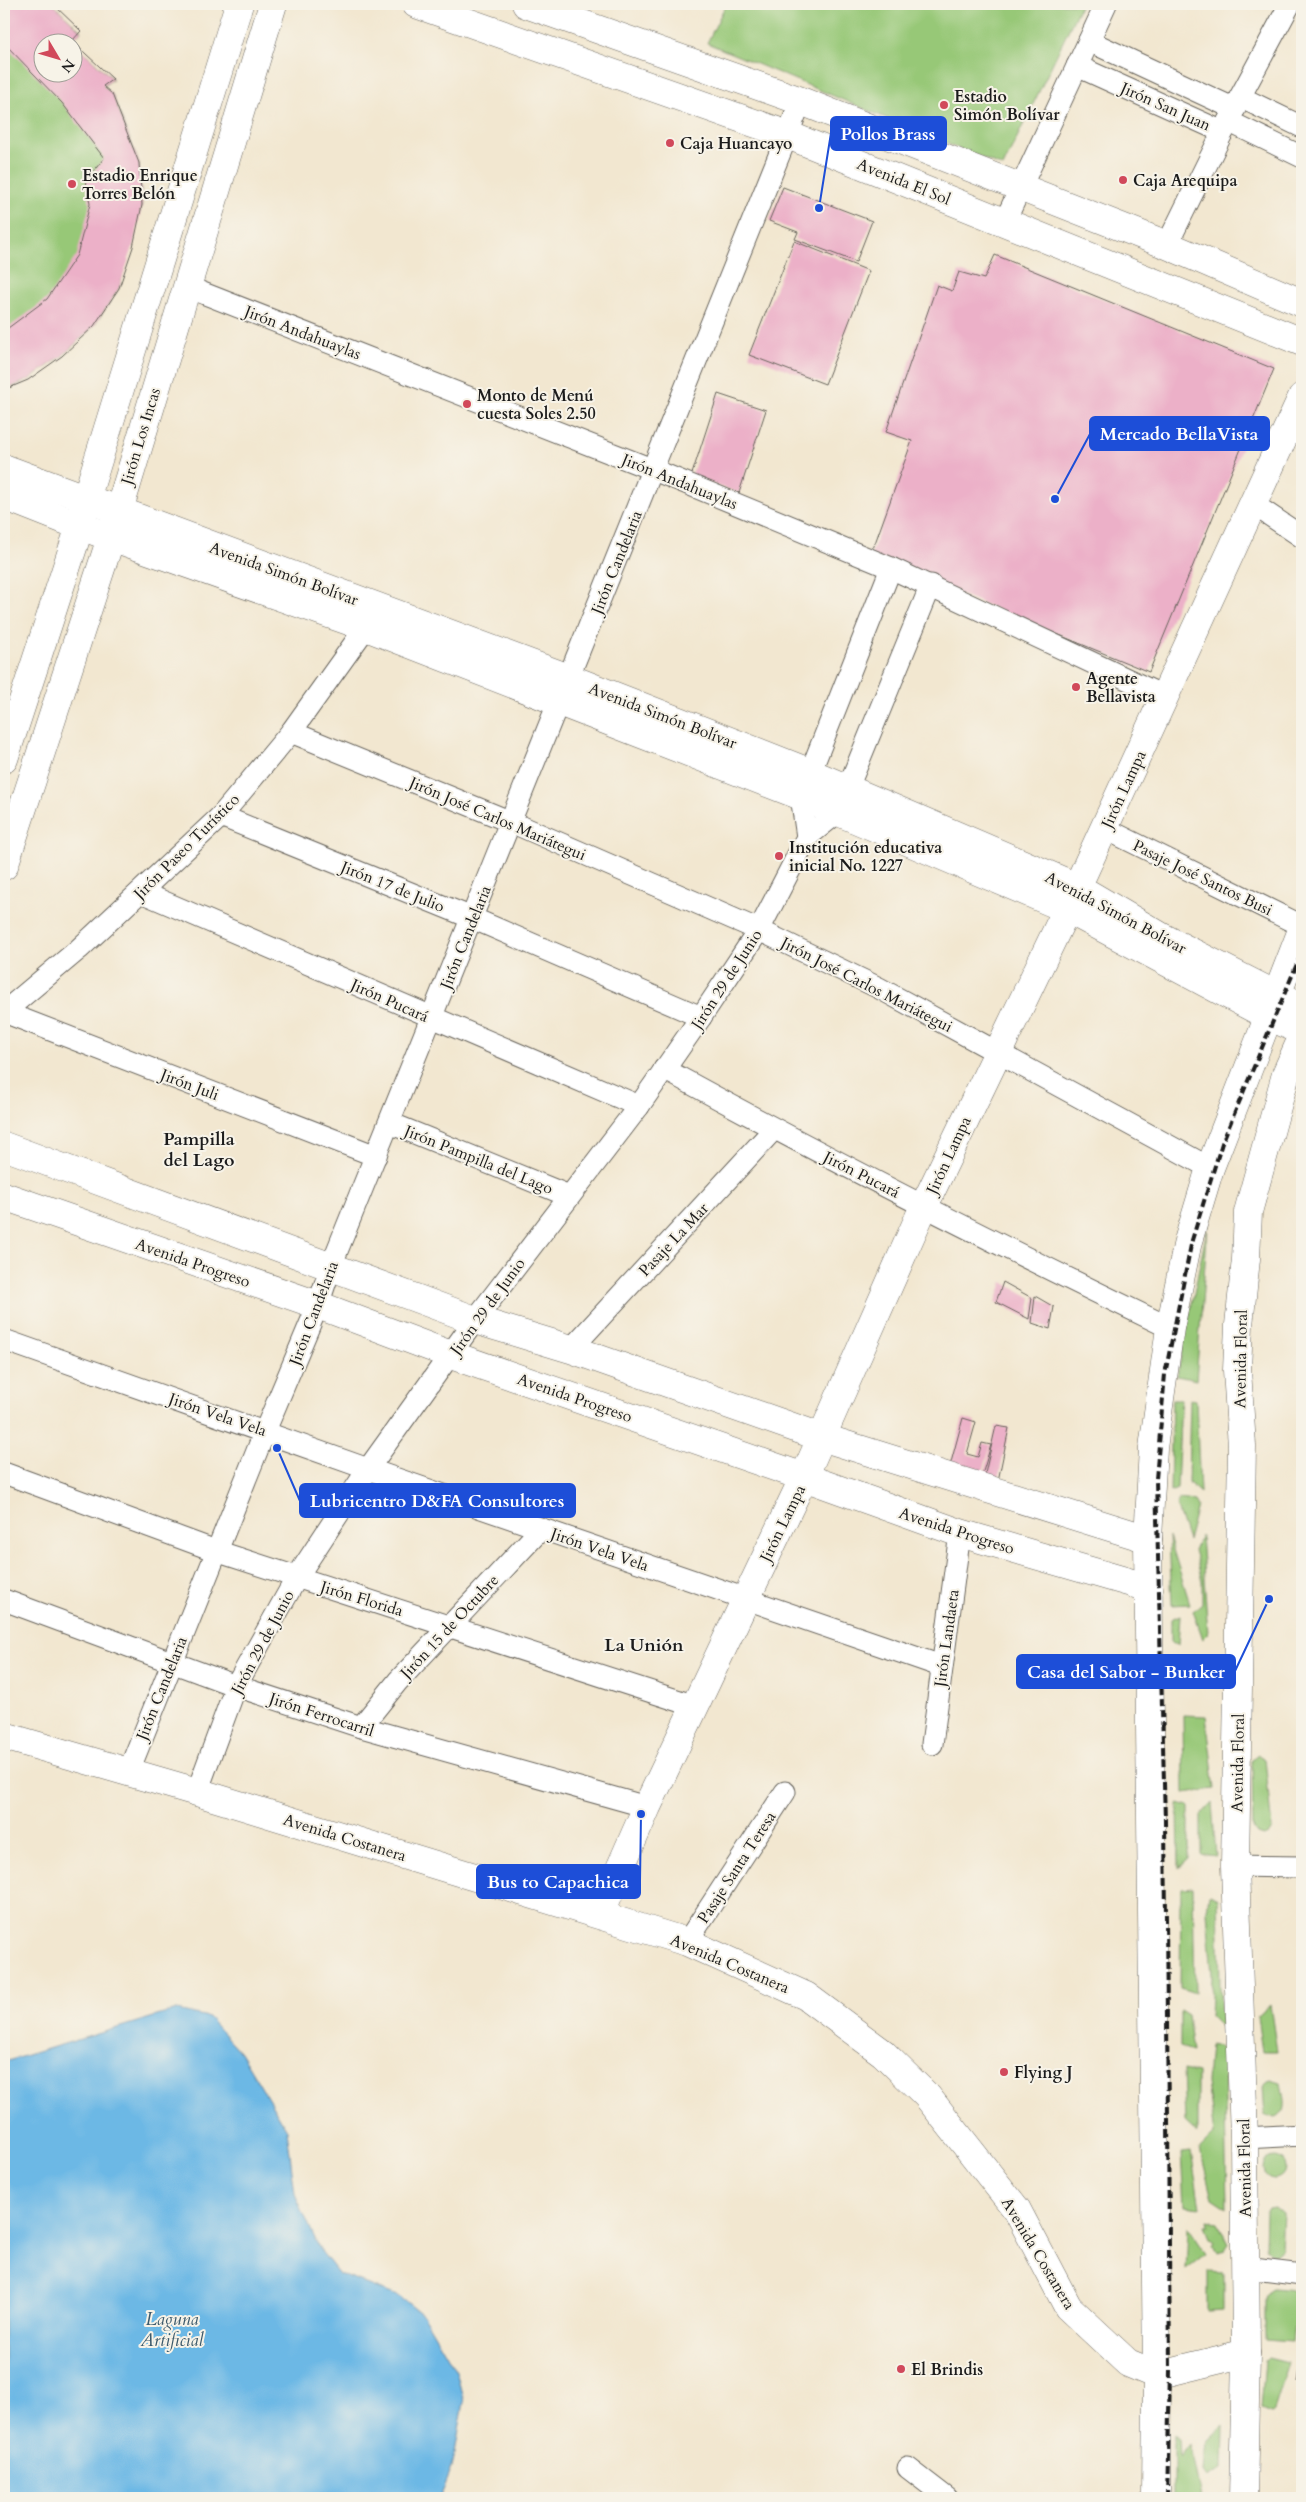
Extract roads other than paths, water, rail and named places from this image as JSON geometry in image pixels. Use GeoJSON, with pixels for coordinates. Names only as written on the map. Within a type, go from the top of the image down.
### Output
{"type":"FeatureCollection","features":[{"type":"Feature","properties":{"kind":"street","name":"Jirón Los Incas"},"geometry":{"type":"LineString","coordinates":[[4,759],[80,526],[86,499],[240,4]]}},
{"type":"Feature","properties":{"kind":"street","name":"Jirón Los Incas"},"geometry":{"type":"LineString","coordinates":[[4,866],[114,524],[185,286],[273,4]]}},
{"type":"Feature","properties":{"kind":"street","name":"Avenida El Sol"},"geometry":{"type":"LineString","coordinates":[[416,4],[788,135],[1006,221],[1302,342]]}},
{"type":"Feature","properties":{"kind":"street"},"geometry":{"type":"LineString","coordinates":[[526,4],[801,101],[1167,245],[1302,303]]}},
{"type":"Feature","properties":{"kind":"street"},"geometry":{"type":"LineString","coordinates":[[1006,221],[1020,187],[1106,4]]}},
{"type":"Feature","properties":{"kind":"street"},"geometry":{"type":"LineString","coordinates":[[1167,245],[1232,114],[1290,4]]}},
{"type":"Feature","properties":{"kind":"street","name":"Jirón San Juan"},"geometry":{"type":"LineString","coordinates":[[1089,41],[1232,114],[1302,157]]}},
{"type":"Feature","properties":{"kind":"street","name":"Jirón San Juan"},"geometry":{"type":"LineString","coordinates":[[1078,66],[1232,114],[1302,127]]}},
{"type":"Feature","properties":{"kind":"street","name":"Jirón Candelaria"},"geometry":{"type":"LineString","coordinates":[[128,1773],[171,1661],[318,1305],[331,1266],[654,470],[801,101]]}},
{"type":"Feature","properties":{"kind":"street","name":"Jirón Andahuaylas"},"geometry":{"type":"LineString","coordinates":[[185,286],[654,470],[891,568],[931,585],[1166,697]]}},
{"type":"Feature","properties":{"kind":"street","name":"Jirón Lampa"},"geometry":{"type":"LineString","coordinates":[[600,1914],[647,1807],[804,1477],[924,1206],[1166,697],[1302,397]]}},
{"type":"Feature","properties":{"kind":"street","name":"Avenida Simón Bolívar"},"geometry":{"type":"LineString","coordinates":[[4,468],[86,499],[114,524],[564,690],[806,784],[1162,936],[1272,1006],[1302,1031]]}},
{"type":"Feature","properties":{"kind":"street","name":"Avenida Simón Bolívar"},"geometry":{"type":"LineString","coordinates":[[4,496],[80,526],[114,524]]}},
{"type":"Feature","properties":{"kind":"street"},"geometry":{"type":"LineString","coordinates":[[1253,504],[1302,537]]}},
{"type":"Feature","properties":{"kind":"street"},"geometry":{"type":"LineString","coordinates":[[807,836],[806,784],[891,568]]}},
{"type":"Feature","properties":{"kind":"street"},"geometry":{"type":"LineString","coordinates":[[843,800],[931,585]]}},
{"type":"Feature","properties":{"kind":"street","name":"Jirón Paseo Turístico"},"geometry":{"type":"LineString","coordinates":[[4,1012],[79,949],[221,816],[291,732],[372,618]]}},
{"type":"Feature","properties":{"kind":"street","name":"Jirón José Carlos Mariátegui"},"geometry":{"type":"LineString","coordinates":[[291,732],[511,822],[758,930],[879,988],[1210,1168]]}},
{"type":"Feature","properties":{"kind":"street","name":"Jirón 29 de Junio"},"geometry":{"type":"LineString","coordinates":[[197,1792],[236,1686],[297,1577],[368,1469],[475,1320],[639,1106],[664,1068],[702,1017],[758,930],[807,836],[843,800]]}},
{"type":"Feature","properties":{"kind":"street","name":"Jirón 17 de Julio"},"geometry":{"type":"LineString","coordinates":[[221,816],[472,918],[702,1017]]}},
{"type":"Feature","properties":{"kind":"street","name":"Pasaje José Santos Busi"},"geometry":{"type":"LineString","coordinates":[[1104,828],[1302,928]]}},
{"type":"Feature","properties":{"kind":"street","name":"Jirón Pucará"},"geometry":{"type":"LineString","coordinates":[[141,892],[432,1019],[639,1106]]}},
{"type":"Feature","properties":{"kind":"street"},"geometry":{"type":"LineString","coordinates":[[1156,2498],[1157,2375],[1148,1538],[1153,1448],[1170,1328],[1188,1241],[1210,1168],[1302,928]]}},
{"type":"Feature","properties":{"kind":"street","name":"Avenida Simón Bolívar"},"geometry":{"type":"LineString","coordinates":[[1272,1006],[1302,1006]]}},
{"type":"Feature","properties":{"kind":"street","name":"Jirón Juli"},"geometry":{"type":"LineString","coordinates":[[4,1012],[376,1156]]}},
{"type":"Feature","properties":{"kind":"street","name":"Avenida Floral"},"geometry":{"type":"LineString","coordinates":[[1243,2498],[1246,2268],[1244,2138],[1235,1866],[1242,1446],[1237,1370],[1238,1325],[1246,1259],[1248,1212],[1286,1074],[1302,1038]]}},
{"type":"Feature","properties":{"kind":"street","name":"Jirón Pucará"},"geometry":{"type":"LineString","coordinates":[[664,1068],[774,1129],[1170,1328]]}},
{"type":"Feature","properties":{"kind":"street","name":"Jirón Pampilla del Lago"},"geometry":{"type":"LineString","coordinates":[[390,1123],[569,1196]]}},
{"type":"Feature","properties":{"kind":"street","name":"Pasaje La Mar"},"geometry":{"type":"LineString","coordinates":[[571,1349],[774,1129]]}},
{"type":"Feature","properties":{"kind":"street"},"geometry":{"type":"LineString","coordinates":[[4,1146],[475,1320],[571,1349],[821,1437],[1148,1538]]}},
{"type":"Feature","properties":{"kind":"street","name":"Avenida Progreso"},"geometry":{"type":"LineString","coordinates":[[4,1196],[318,1305],[451,1355],[960,1533],[1149,1588]]}},
{"type":"Feature","properties":{"kind":"street","name":"Jirón Vela Vela"},"geometry":{"type":"LineString","coordinates":[[4,1340],[368,1469],[942,1666]]}},
{"type":"Feature","properties":{"kind":"street","name":"Jirón Florida"},"geometry":{"type":"LineString","coordinates":[[4,1473],[216,1551],[695,1706]]}},
{"type":"Feature","properties":{"kind":"street","name":"Jirón 15 de Octubre"},"geometry":{"type":"LineString","coordinates":[[362,1727],[398,1681],[541,1529]]}},
{"type":"Feature","properties":{"kind":"street","name":"Jirón Landaeta"},"geometry":{"type":"LineString","coordinates":[[932,1744],[960,1533]]}},
{"type":"Feature","properties":{"kind":"street","name":"Jirón Ferrocarril"},"geometry":{"type":"LineString","coordinates":[[4,1600],[236,1686],[362,1727],[647,1807]]}},
{"type":"Feature","properties":{"kind":"street","name":"Avenida Costanera"},"geometry":{"type":"LineString","coordinates":[[4,1736],[197,1792],[687,1942],[806,1996],[883,2053],[927,2096],[1017,2210],[1068,2307],[1128,2363],[1157,2375]]}},
{"type":"Feature","properties":{"kind":"street","name":"Pasaje Santa Teresa"},"geometry":{"type":"LineString","coordinates":[[687,1942],[785,1792]]}},
{"type":"Feature","properties":{"kind":"street"},"geometry":{"type":"LineString","coordinates":[[1235,1866],[1302,1867]]}},
{"type":"Feature","properties":{"kind":"street"},"geometry":{"type":"LineString","coordinates":[[1244,2138],[1302,2135]]}},
{"type":"Feature","properties":{"kind":"street"},"geometry":{"type":"LineString","coordinates":[[1246,2268],[1302,2275]]}},
{"type":"Feature","properties":{"kind":"street"},"geometry":{"type":"LineString","coordinates":[[1157,2375],[1246,2353]]}},
{"type":"Feature","properties":{"kind":"street"},"geometry":{"type":"LineString","coordinates":[[908,2468],[947,2498]]}},
{"type":"Feature","properties":{"kind":"water","name":"Laguna Artificial"},"geometry":{"type":"Polygon","coordinates":[[[177,2010],[208,2017],[240,2052],[287,2130],[295,2194],[320,2250],[339,2274],[400,2297],[423,2315],[456,2371],[464,2402],[452,2468],[440,2498],[4,2498],[4,2062],[177,2010]]]}},
{"type":"Feature","properties":{"kind":"railway"},"geometry":{"type":"LineString","coordinates":[[1167,2498],[1170,2371],[1165,1821],[1156,1479],[1165,1374],[1192,1240],[1222,1143],[1302,952]]}},
{"type":"Feature","properties":{"kind":"place","name":"Estadio Simón Bolívar"},"geometry":{"type":"Point","coordinates":[944,105]}},
{"type":"Feature","properties":{"kind":"place","name":"Caja Huancayo"},"geometry":{"type":"Point","coordinates":[670,143]}},
{"type":"Feature","properties":{"kind":"place","name":"Caja Arequipa"},"geometry":{"type":"Point","coordinates":[1123,180]}},
{"type":"Feature","properties":{"kind":"place","name":"Estadio Enrique Torres Belón"},"geometry":{"type":"Point","coordinates":[72,184]}},
{"type":"Feature","properties":{"kind":"place","name":"Pollos Brass"},"geometry":{"type":"Point","coordinates":[819,208]}},
{"type":"Feature","properties":{"kind":"place","name":"Monto de Menú cuesta Soles 2.50"},"geometry":{"type":"Point","coordinates":[467,404]}},
{"type":"Feature","properties":{"kind":"place","name":"Mercado BellaVista"},"geometry":{"type":"Point","coordinates":[1055,499]}},
{"type":"Feature","properties":{"kind":"place","name":"Agente Bellavista"},"geometry":{"type":"Point","coordinates":[1076,687]}},
{"type":"Feature","properties":{"kind":"place","name":"Institución educativa inicial No. 1227"},"geometry":{"type":"Point","coordinates":[779,856]}},
{"type":"Feature","properties":{"kind":"place","name":"Lubricentro D&FA Consultores"},"geometry":{"type":"Point","coordinates":[277,1448]}},
{"type":"Feature","properties":{"kind":"place","name":"Casa del Sabor - Bunker"},"geometry":{"type":"Point","coordinates":[1269,1599]}},
{"type":"Feature","properties":{"kind":"place","name":"Bus to Capachica"},"geometry":{"type":"Point","coordinates":[641,1814]}},
{"type":"Feature","properties":{"kind":"place","name":"Flying J"},"geometry":{"type":"Point","coordinates":[1004,2072]}},
{"type":"Feature","properties":{"kind":"place","name":"El Brindis"},"geometry":{"type":"Point","coordinates":[901,2369]}},
{"type":"Feature","properties":{"kind":"district","name":"Pampilla del Lago"},"geometry":{"type":"Point","coordinates":[199,1149]}},
{"type":"Feature","properties":{"kind":"district","name":"La Unión"},"geometry":{"type":"Point","coordinates":[644,1645]}}]}
